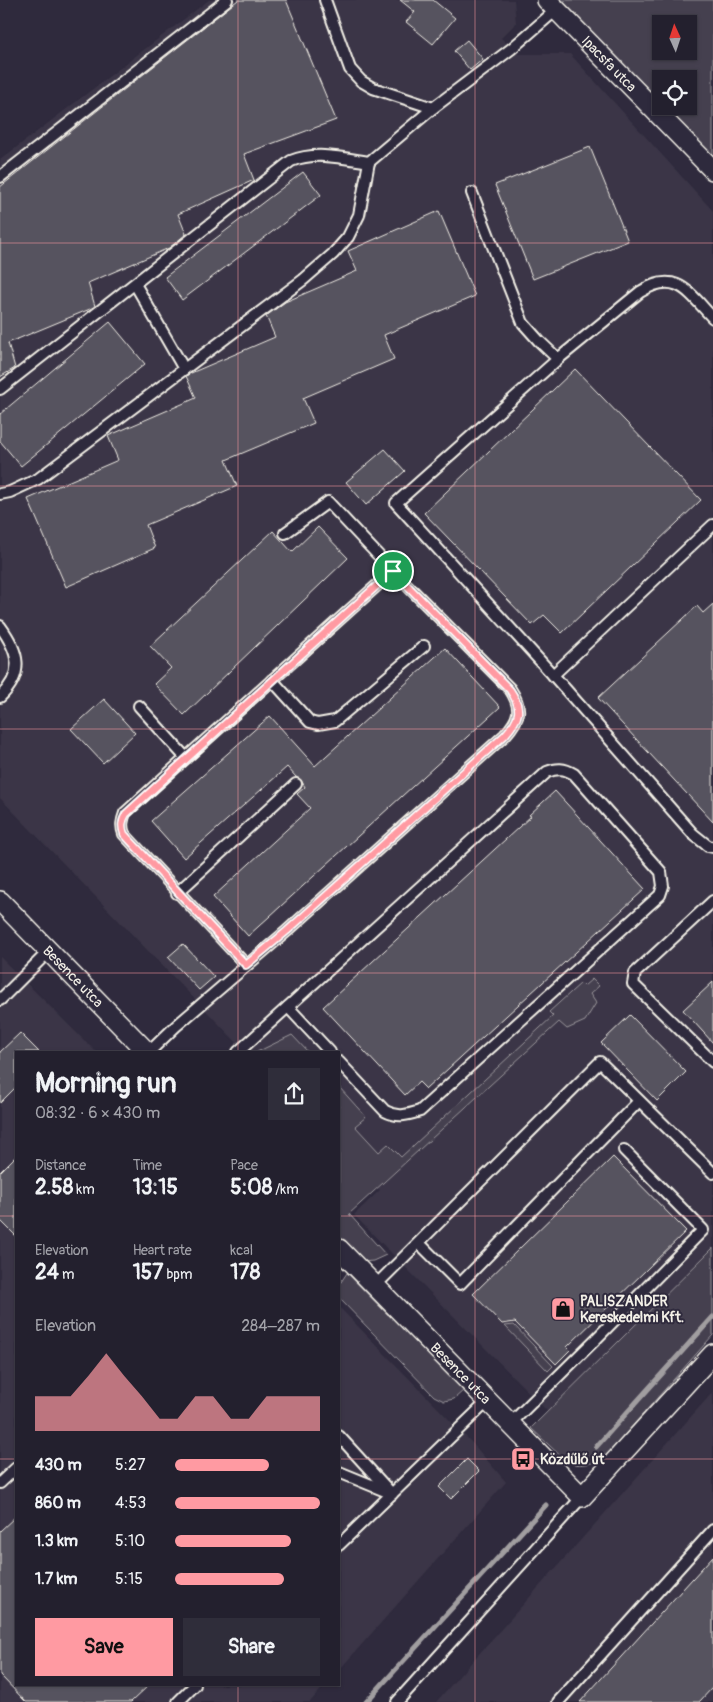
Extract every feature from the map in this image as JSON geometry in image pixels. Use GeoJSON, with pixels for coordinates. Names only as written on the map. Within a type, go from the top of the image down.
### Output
{"type":"FeatureCollection","features":[{"type":"Feature","properties":{"kind":"street","name":"Ipacsfa utca"},"geometry":{"type":"LineString","coordinates":[[552,5],[713,170]]}},
{"type":"Feature","properties":{"kind":"street","name":"Besence utca"},"geometry":{"type":"LineString","coordinates":[[0,901],[147,1051]]}},
{"type":"Feature","properties":{"kind":"street","name":"Besence utca"},"geometry":{"type":"LineString","coordinates":[[340,1250],[582,1497]]}},
{"type":"Feature","properties":{"kind":"street"},"geometry":{"type":"LineString","coordinates":[[582,1497],[713,1354]]}},
{"type":"Feature","properties":{"kind":"lane"},"geometry":{"type":"LineString","coordinates":[[0,178],[227,0]]}},
{"type":"Feature","properties":{"kind":"lane"},"geometry":{"type":"LineString","coordinates":[[325,0],[350,69],[361,81],[373,88],[433,108]]}},
{"type":"Feature","properties":{"kind":"lane"},"geometry":{"type":"LineString","coordinates":[[0,494],[10,492],[38,479],[303,280],[333,254],[348,237],[359,215],[369,162],[433,108],[511,49],[552,5]]}},
{"type":"Feature","properties":{"kind":"lane"},"geometry":{"type":"LineString","coordinates":[[0,389],[291,161],[301,157],[327,156],[369,162]]}},
{"type":"Feature","properties":{"kind":"lane"},"geometry":{"type":"LineString","coordinates":[[472,193],[523,322],[539,342],[558,359]]}},
{"type":"Feature","properties":{"kind":"lane"},"geometry":{"type":"LineString","coordinates":[[713,318],[679,285],[660,282],[640,292],[558,359],[396,504],[553,675],[693,834],[708,846],[713,847]]}},
{"type":"Feature","properties":{"kind":"lane"},"geometry":{"type":"LineString","coordinates":[[135,284],[184,369]]}},
{"type":"Feature","properties":{"kind":"lane"},"geometry":{"type":"LineString","coordinates":[[149,1051],[287,931],[505,735],[516,722],[518,715],[516,699],[510,690],[328,502],[285,533]]}},
{"type":"Feature","properties":{"kind":"lane"},"geometry":{"type":"LineString","coordinates":[[553,675],[713,525]]}},
{"type":"Feature","properties":{"kind":"lane"},"geometry":{"type":"LineString","coordinates":[[246,965],[124,834],[121,827],[122,820],[126,814],[186,758],[393,571]]}},
{"type":"Feature","properties":{"kind":"lane"},"geometry":{"type":"LineString","coordinates":[[0,626],[14,650],[16,663],[16,674],[11,687],[0,697]]}},
{"type":"Feature","properties":{"kind":"lane"},"geometry":{"type":"LineString","coordinates":[[272,680],[310,722],[318,724],[335,721],[424,646]]}},
{"type":"Feature","properties":{"kind":"lane"},"geometry":{"type":"LineString","coordinates":[[139,706],[186,758]]}},
{"type":"Feature","properties":{"kind":"lane"},"geometry":{"type":"LineString","coordinates":[[239,1051],[546,772],[566,769],[574,774],[661,872],[664,886],[660,895],[420,1111],[406,1116],[394,1116],[385,1111],[340,1063]]}},
{"type":"Feature","properties":{"kind":"lane"},"geometry":{"type":"LineString","coordinates":[[177,893],[296,784]]}},
{"type":"Feature","properties":{"kind":"lane"},"geometry":{"type":"LineString","coordinates":[[713,901],[635,973],[633,984],[713,1062]]}},
{"type":"Feature","properties":{"kind":"lane"},"geometry":{"type":"LineString","coordinates":[[0,1000],[49,951]]}},
{"type":"Feature","properties":{"kind":"lane"},"geometry":{"type":"LineString","coordinates":[[288,1007],[329,1051]]}},
{"type":"Feature","properties":{"kind":"lane"},"geometry":{"type":"LineString","coordinates":[[375,1286],[600,1062],[713,1173]]}},
{"type":"Feature","properties":{"kind":"lane"},"geometry":{"type":"LineString","coordinates":[[418,1243],[460,1284],[640,1101]]}},
{"type":"Feature","properties":{"kind":"lane"},"geometry":{"type":"LineString","coordinates":[[510,1424],[703,1230],[624,1150]]}},
{"type":"Feature","properties":{"kind":"lane"},"geometry":{"type":"LineString","coordinates":[[340,1544],[488,1401]]}},
{"type":"Feature","properties":{"kind":"lane"},"geometry":{"type":"LineString","coordinates":[[340,1437],[392,1494]]}},
{"type":"Feature","properties":{"kind":"lane"},"geometry":{"type":"LineString","coordinates":[[0,1483],[15,1469]]}},
{"type":"Feature","properties":{"kind":"lane"},"geometry":{"type":"LineString","coordinates":[[340,1472],[392,1494]]}},
{"type":"Feature","properties":{"kind":"lane"},"geometry":{"type":"LineString","coordinates":[[397,1702],[582,1497]]}},
{"type":"Feature","properties":{"kind":"lane"},"geometry":{"type":"LineString","coordinates":[[558,1702],[713,1530]]}},
{"type":"Feature","properties":{"kind":"lane"},"geometry":{"type":"LineString","coordinates":[[178,1702],[194,1686]]}},
{"type":"Feature","properties":{"kind":"shaded area"},"geometry":{"type":"Polygon","coordinates":[[[209,0],[514,0],[516,23],[501,38],[518,54],[570,54],[713,211],[713,1251],[555,1419],[354,1215],[380,1190],[340,1148],[340,1051],[245,1051],[0,798],[0,160],[209,0]]]}},
{"type":"Feature","properties":{"kind":"shaded area"},"geometry":{"type":"Polygon","coordinates":[[[547,0],[713,0],[713,170],[659,115],[697,115],[697,70],[652,70],[652,108],[547,0]]]}},
{"type":"Feature","properties":{"kind":"shaded area"},"geometry":{"type":"Polygon","coordinates":[[[0,957],[95,1051],[15,1051],[15,1686],[324,1686],[310,1702],[0,1702],[0,957]]]}},
{"type":"Feature","properties":{"kind":"shaded area"},"geometry":{"type":"Polygon","coordinates":[[[592,979],[599,986],[590,994],[596,1003],[585,1021],[567,1029],[559,1022],[349,1214],[386,1255],[373,1261],[362,1262],[340,1239],[340,1088],[366,1117],[355,1126],[379,1152],[388,1144],[401,1157],[553,1016],[549,1012],[581,983],[584,986],[592,979]]]}},
{"type":"Feature","properties":{"kind":"shaded area"},"geometry":{"type":"Polygon","coordinates":[[[292,1035],[307,1051],[259,1051],[292,1035]]]}},
{"type":"Feature","properties":{"kind":"shaded area"},"geometry":{"type":"Polygon","coordinates":[[[713,1248],[713,1335],[603,1459],[585,1464],[567,1462],[531,1428],[713,1248]]]}},
{"type":"Feature","properties":{"kind":"shaded area"},"geometry":{"type":"Polygon","coordinates":[[[347,1273],[464,1390],[454,1399],[444,1401],[434,1396],[340,1299],[340,1284],[347,1273]]]}},
{"type":"Feature","properties":{"kind":"shaded area"},"geometry":{"type":"Polygon","coordinates":[[[340,1308],[472,1443],[506,1482],[340,1669],[340,1308]]]}},
{"type":"Feature","properties":{"kind":"shaded area"},"geometry":{"type":"Polygon","coordinates":[[[514,1325],[553,1366],[548,1371],[505,1326],[514,1325]]]}},
{"type":"Feature","properties":{"kind":"shaded area"},"geometry":{"type":"Polygon","coordinates":[[[713,1392],[713,1702],[436,1702],[713,1392]]]}},
{"type":"Feature","properties":{"kind":"building"},"geometry":{"type":"Polygon","coordinates":[[[238,0],[286,0],[336,120],[244,154],[254,180],[178,214],[186,234],[169,248],[88,283],[95,306],[8,343],[15,368],[0,377],[0,187],[238,0]]]}},
{"type":"Feature","properties":{"kind":"building"},"geometry":{"type":"Polygon","coordinates":[[[400,0],[433,0],[455,18],[433,44],[406,22],[415,12],[400,0]]]}},
{"type":"Feature","properties":{"kind":"building"},"geometry":{"type":"Polygon","coordinates":[[[467,40],[483,59],[470,70],[454,51],[467,40]]]}},
{"type":"Feature","properties":{"kind":"building"},"geometry":{"type":"Polygon","coordinates":[[[590,147],[628,241],[533,279],[495,185],[590,147]]]}},
{"type":"Feature","properties":{"kind":"building"},"geometry":{"type":"Polygon","coordinates":[[[303,172],[321,195],[182,300],[165,277],[303,172]]]}},
{"type":"Feature","properties":{"kind":"building"},"geometry":{"type":"Polygon","coordinates":[[[439,211],[475,296],[384,335],[394,359],[303,398],[314,423],[226,460],[237,486],[146,525],[155,548],[66,587],[28,499],[118,460],[108,436],[196,398],[186,376],[275,337],[266,316],[285,302],[357,271],[348,251],[439,211]]]}},
{"type":"Feature","properties":{"kind":"building"},"geometry":{"type":"Polygon","coordinates":[[[110,322],[145,364],[21,466],[0,441],[0,414],[110,322]]]}},
{"type":"Feature","properties":{"kind":"building"},"geometry":{"type":"Polygon","coordinates":[[[575,369],[701,500],[562,633],[544,615],[532,625],[424,513],[575,369]]]}},
{"type":"Feature","properties":{"kind":"building"},"geometry":{"type":"Polygon","coordinates":[[[385,449],[405,471],[366,505],[346,482],[385,449]]]}},
{"type":"Feature","properties":{"kind":"building"},"geometry":{"type":"Polygon","coordinates":[[[318,527],[348,558],[184,715],[154,684],[171,668],[150,646],[273,531],[292,552],[318,527]]]}},
{"type":"Feature","properties":{"kind":"building"},"geometry":{"type":"Polygon","coordinates":[[[713,604],[713,822],[598,698],[697,606],[703,613],[713,604]]]}},
{"type":"Feature","properties":{"kind":"building"},"geometry":{"type":"Polygon","coordinates":[[[445,648],[500,707],[248,936],[213,897],[310,808],[297,794],[305,787],[301,780],[287,767],[184,858],[151,821],[270,716],[315,766],[445,648]]]}},
{"type":"Feature","properties":{"kind":"building"},"geometry":{"type":"Polygon","coordinates":[[[104,699],[135,733],[103,763],[71,729],[104,699]]]}},
{"type":"Feature","properties":{"kind":"building"},"geometry":{"type":"Polygon","coordinates":[[[555,791],[645,889],[426,1089],[419,1082],[405,1095],[323,1007],[531,816],[529,815],[555,791]]]}},
{"type":"Feature","properties":{"kind":"building"},"geometry":{"type":"Polygon","coordinates":[[[183,944],[214,977],[199,990],[168,957],[183,944]]]}},
{"type":"Feature","properties":{"kind":"building"},"geometry":{"type":"Polygon","coordinates":[[[713,982],[713,1043],[683,1010],[713,982]]]}},
{"type":"Feature","properties":{"kind":"building"},"geometry":{"type":"Polygon","coordinates":[[[630,1015],[686,1072],[657,1101],[601,1043],[630,1015]]]}},
{"type":"Feature","properties":{"kind":"building"},"geometry":{"type":"Polygon","coordinates":[[[20,1033],[38,1051],[15,1051],[15,1088],[0,1103],[0,1052],[20,1033]]]}},
{"type":"Feature","properties":{"kind":"building"},"geometry":{"type":"Polygon","coordinates":[[[15,1157],[15,1235],[0,1220],[0,1172],[15,1157]]]}},
{"type":"Feature","properties":{"kind":"building"},"geometry":{"type":"Polygon","coordinates":[[[613,1157],[686,1231],[567,1347],[570,1350],[556,1364],[515,1322],[502,1324],[473,1294],[613,1157]]]}},
{"type":"Feature","properties":{"kind":"building"},"geometry":{"type":"Polygon","coordinates":[[[467,1459],[479,1471],[451,1499],[439,1487],[467,1459]]]}},
{"type":"Feature","properties":{"kind":"building"},"geometry":{"type":"Polygon","coordinates":[[[15,1517],[15,1686],[148,1686],[131,1702],[26,1702],[0,1675],[0,1531],[15,1517]]]}},
{"type":"Feature","properties":{"kind":"building"},"geometry":{"type":"Polygon","coordinates":[[[713,1556],[713,1687],[699,1702],[580,1702],[713,1556]]]}},
{"type":"Feature","properties":{"kind":"waterway"},"geometry":{"type":"LineString","coordinates":[[596,1447],[713,1317]]}},
{"type":"Feature","properties":{"kind":"waterway"},"geometry":{"type":"LineString","coordinates":[[366,1702],[546,1505]]}},
{"type":"Feature","properties":{"kind":"place","name":"PALISZANDER Kereskedelmi Kft."},"geometry":{"type":"Point","coordinates":[563,1309]}},
{"type":"Feature","properties":{"kind":"place","name":"Közdűlő út"},"geometry":{"type":"Point","coordinates":[523,1459]}},
{"type":"Feature","properties":{"kind":"route"},"geometry":{"type":"LineString","coordinates":[[393,571],[510,690],[516,699],[518,715],[516,722],[505,735],[287,931],[246,965],[124,834],[121,827],[122,820],[126,814],[393,571]]}}]}
